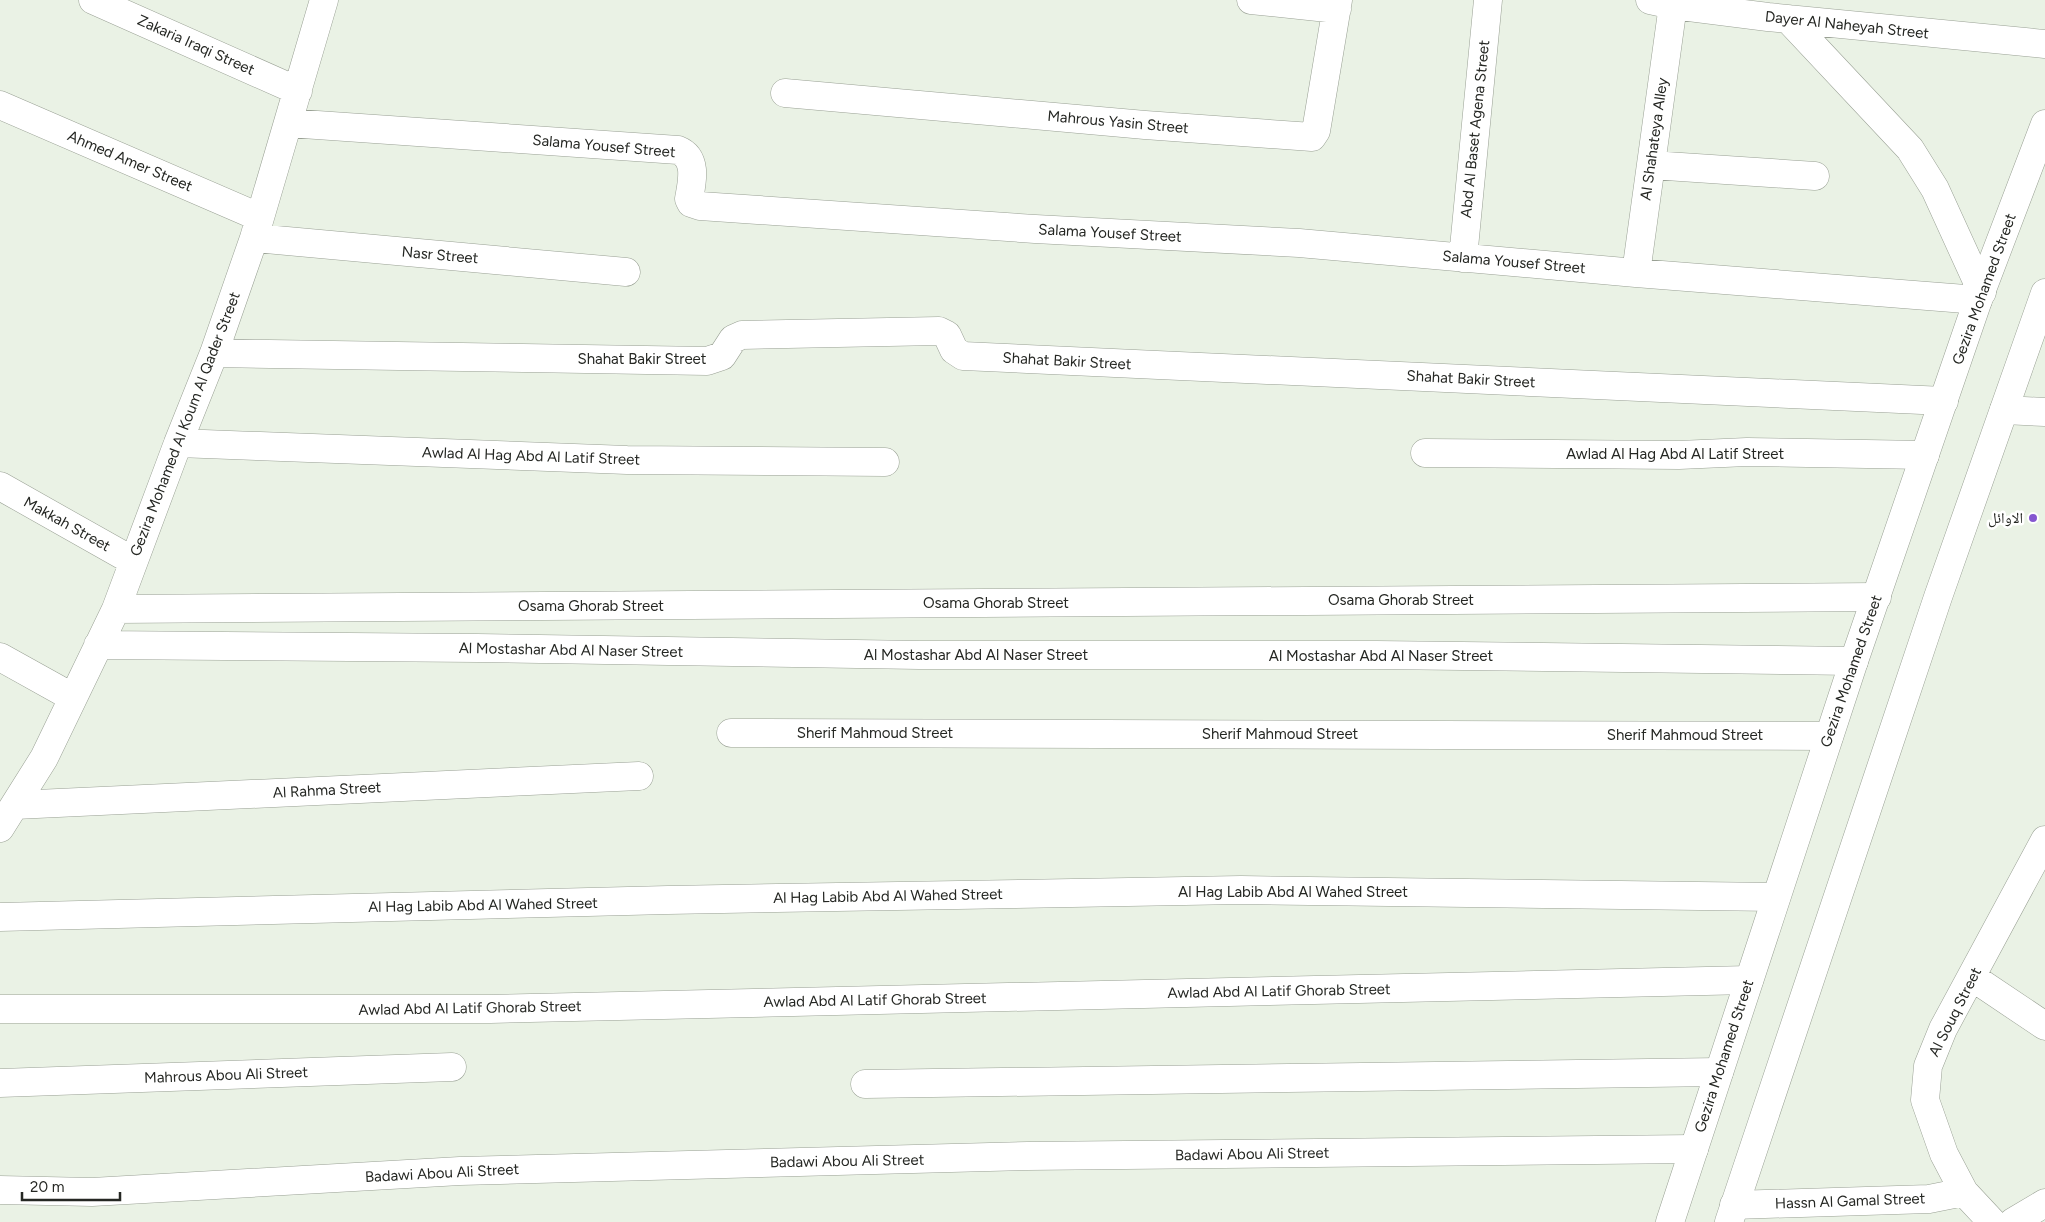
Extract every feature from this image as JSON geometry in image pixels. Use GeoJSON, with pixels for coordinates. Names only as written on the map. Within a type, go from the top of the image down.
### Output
{"type":"FeatureCollection","features":[{"type":"Feature","properties":{"kind":"street","name":"Zakaria Iraqi Street"},"geometry":{"type":"LineString","coordinates":[[93,0],[298,91]]}},
{"type":"Feature","properties":{"kind":"street","name":"Gezira Mohamed Al Koum Al Qader Street"},"geometry":{"type":"LineString","coordinates":[[4,819],[44,758],[116,609],[214,353],[257,227],[324,0]]}},
{"type":"Feature","properties":{"kind":"street"},"geometry":{"type":"LineString","coordinates":[[1251,0],[1337,4]]}},
{"type":"Feature","properties":{"kind":"street","name":"Abd Al Baset Agena Street"},"geometry":{"type":"LineString","coordinates":[[1462,258],[1488,0]]}},
{"type":"Feature","properties":{"kind":"street","name":"Dayer Al Naheyah Street"},"geometry":{"type":"LineString","coordinates":[[1661,3],[1788,19],[2045,44]]}},
{"type":"Feature","properties":{"kind":"street","name":"Al Shahateya Alley"},"geometry":{"type":"LineString","coordinates":[[1636,273],[1651,165],[1661,3]]}},
{"type":"Feature","properties":{"kind":"street","name":"Mahrous Yasin Street"},"geometry":{"type":"LineString","coordinates":[[785,93],[1145,125],[1312,137],[1316,131],[1337,4]]}},
{"type":"Feature","properties":{"kind":"street"},"geometry":{"type":"LineString","coordinates":[[1788,19],[1910,149],[1935,189],[1980,296]]}},
{"type":"Feature","properties":{"kind":"street","name":"Ahmed Amer Street"},"geometry":{"type":"LineString","coordinates":[[0,105],[257,227]]}},
{"type":"Feature","properties":{"kind":"street","name":"Salama Yousef Street"},"geometry":{"type":"LineString","coordinates":[[288,123],[678,150],[689,157],[693,165],[689,199],[691,203],[700,206],[1035,229],[1299,243],[1636,273],[1980,296]]}},
{"type":"Feature","properties":{"kind":"street","name":"Gezira Mohamed Street"},"geometry":{"type":"LineString","coordinates":[[1670,1222],[1854,661],[1980,296],[2045,124]]}},
{"type":"Feature","properties":{"kind":"street"},"geometry":{"type":"LineString","coordinates":[[1651,165],[1815,176]]}},
{"type":"Feature","properties":{"kind":"street","name":"Nasr Street"},"geometry":{"type":"LineString","coordinates":[[257,227],[626,272]]}},
{"type":"Feature","properties":{"kind":"street"},"geometry":{"type":"LineString","coordinates":[[1731,1214],[1938,597],[2045,293]]}},
{"type":"Feature","properties":{"kind":"street","name":"Shahat Bakir Street"},"geometry":{"type":"LineString","coordinates":[[214,353],[707,361],[722,356],[733,339],[742,335],[939,331],[947,335],[954,350],[963,356],[1944,401]]}},
{"type":"Feature","properties":{"kind":"street"},"geometry":{"type":"LineString","coordinates":[[2004,410],[2045,412]]}},
{"type":"Feature","properties":{"kind":"street","name":"Awlad Al Hag Abd Al Latif Street"},"geometry":{"type":"LineString","coordinates":[[178,443],[627,460],[885,462]]}},
{"type":"Feature","properties":{"kind":"street","name":"Awlad Al Hag Abd Al Latif Street"},"geometry":{"type":"LineString","coordinates":[[1425,453],[1679,455],[1747,452],[1925,455]]}},
{"type":"Feature","properties":{"kind":"street","name":"Makkah Street"},"geometry":{"type":"LineString","coordinates":[[0,486],[133,561]]}},
{"type":"Feature","properties":{"kind":"street","name":"Osama Ghorab Street"},"geometry":{"type":"LineString","coordinates":[[116,609],[1876,597]]}},
{"type":"Feature","properties":{"kind":"street","name":"Al Mostashar Abd Al Naser Street"},"geometry":{"type":"LineString","coordinates":[[98,645],[919,656],[1377,655],[1854,661]]}},
{"type":"Feature","properties":{"kind":"street"},"geometry":{"type":"LineString","coordinates":[[0,657],[72,697]]}},
{"type":"Feature","properties":{"kind":"street","name":"Sherif Mahmoud Street"},"geometry":{"type":"LineString","coordinates":[[730,733],[1829,736]]}},
{"type":"Feature","properties":{"kind":"street","name":"Al Rahma Street"},"geometry":{"type":"LineString","coordinates":[[4,819],[639,776]]}},
{"type":"Feature","properties":{"kind":"street","name":"Al Souq Street"},"geometry":{"type":"LineString","coordinates":[[1964,1192],[1944,1154],[1925,1100],[1928,1066],[1943,1029],[2045,840]]}},
{"type":"Feature","properties":{"kind":"street","name":"Al Hag Labib Abd Al Wahed Street"},"geometry":{"type":"LineString","coordinates":[[0,917],[668,900],[1241,890],[1776,897]]}},
{"type":"Feature","properties":{"kind":"street"},"geometry":{"type":"LineString","coordinates":[[1972,977],[2045,1026]]}},
{"type":"Feature","properties":{"kind":"street","name":"Awlad Abd Al Latif Ghorab Street"},"geometry":{"type":"LineString","coordinates":[[0,1009],[490,1009],[1749,980]]}},
{"type":"Feature","properties":{"kind":"street","name":"Mahrous Abou Ali Street"},"geometry":{"type":"LineString","coordinates":[[0,1083],[452,1066]]}},
{"type":"Feature","properties":{"kind":"street"},"geometry":{"type":"LineString","coordinates":[[866,1084],[1719,1072]]}},
{"type":"Feature","properties":{"kind":"street","name":"Badawi Abou Ali Street"},"geometry":{"type":"LineString","coordinates":[[0,1190],[92,1192],[460,1171],[1028,1156],[1694,1149]]}},
{"type":"Feature","properties":{"kind":"street"},"geometry":{"type":"LineString","coordinates":[[1964,1192],[1992,1222]]}},
{"type":"Feature","properties":{"kind":"street","name":"Hassn Al Gamal Street"},"geometry":{"type":"LineString","coordinates":[[1731,1214],[1929,1199],[1964,1192]]}},
{"type":"Feature","properties":{"kind":"street"},"geometry":{"type":"LineString","coordinates":[[2013,1222],[2045,1203]]}},
{"type":"Feature","properties":{"kind":"place","name":"الاوائل"},"geometry":{"type":"Point","coordinates":[2033,518]}}]}
